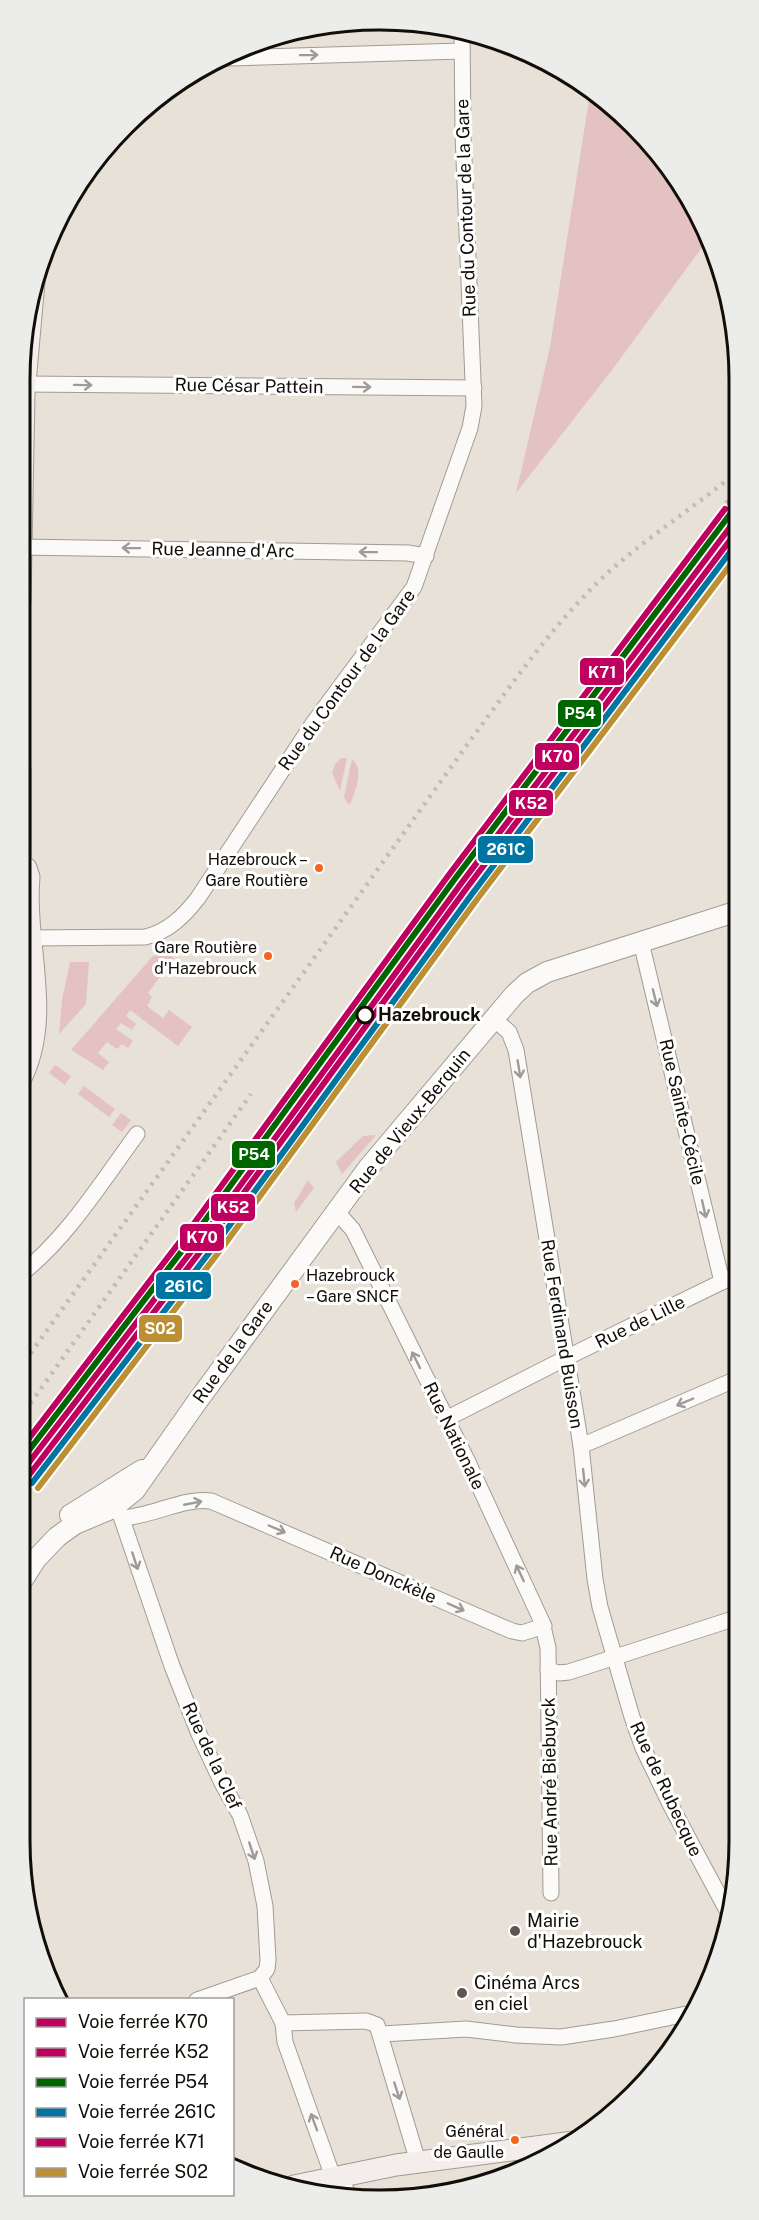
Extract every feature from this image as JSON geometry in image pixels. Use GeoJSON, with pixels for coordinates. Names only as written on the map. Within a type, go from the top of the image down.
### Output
{"type":"FeatureCollection","features":[{"type":"Feature","properties":{"kind":"main road"},"geometry":{"type":"LineString","coordinates":[[30,962],[35,985],[34,1036],[30,1056]]}},
{"type":"Feature","properties":{"kind":"main road"},"geometry":{"type":"LineString","coordinates":[[309,2183],[418,2162],[550,2145]]}},
{"type":"Feature","properties":{"kind":"street","name":"Rue du Contour de la Gare"},"geometry":{"type":"LineString","coordinates":[[30,939],[145,937],[161,932],[180,919],[204,889],[326,705],[414,587],[470,429],[474,406],[463,134],[462,40]]}},
{"type":"Feature","properties":{"kind":"street"},"geometry":{"type":"LineString","coordinates":[[245,58],[462,51]]}},
{"type":"Feature","properties":{"kind":"street","name":"Rue César Pattein"},"geometry":{"type":"LineString","coordinates":[[30,384],[474,388]]}},
{"type":"Feature","properties":{"kind":"street","name":"Rue Jeanne d'Arc"},"geometry":{"type":"LineString","coordinates":[[30,547],[408,553],[426,556]]}},
{"type":"Feature","properties":{"kind":"street","name":"Rue de Vieux-Berquin"},"geometry":{"type":"LineString","coordinates":[[337,1212],[379,1155],[514,995],[540,975],[729,913]]}},
{"type":"Feature","properties":{"kind":"street","name":"Rue Sainte-Cécile"},"geometry":{"type":"LineString","coordinates":[[641,942],[722,1282]]}},
{"type":"Feature","properties":{"kind":"street","name":"Rue Ferdinand Buisson"},"geometry":{"type":"LineString","coordinates":[[494,1019],[509,1032],[516,1050],[581,1446],[596,1587],[614,1657]]}},
{"type":"Feature","properties":{"kind":"street"},"geometry":{"type":"LineString","coordinates":[[30,1265],[62,1235],[137,1134]]}},
{"type":"Feature","properties":{"kind":"street","name":"Rue Nationale"},"geometry":{"type":"LineString","coordinates":[[337,1212],[353,1230],[544,1626],[548,1670]]}},
{"type":"Feature","properties":{"kind":"street","name":"Rue de la Gare"},"geometry":{"type":"LineString","coordinates":[[117,1504],[135,1490],[337,1212]]}},
{"type":"Feature","properties":{"kind":"street","name":"Rue de Lille"},"geometry":{"type":"LineString","coordinates":[[446,1419],[729,1278]]}},
{"type":"Feature","properties":{"kind":"street"},"geometry":{"type":"LineString","coordinates":[[581,1446],[729,1382]]}},
{"type":"Feature","properties":{"kind":"street","name":"Rue Donckèle"},"geometry":{"type":"LineString","coordinates":[[117,1504],[138,1517],[201,1501],[223,1506],[512,1631],[522,1633],[544,1626]]}},
{"type":"Feature","properties":{"kind":"street"},"geometry":{"type":"LineString","coordinates":[[30,1553],[54,1526],[117,1504]]}},
{"type":"Feature","properties":{"kind":"street"},"geometry":{"type":"LineString","coordinates":[[30,1568],[57,1537],[71,1527],[117,1504]]}},
{"type":"Feature","properties":{"kind":"street","name":"Rue de la Clef"},"geometry":{"type":"LineString","coordinates":[[117,1504],[151,1609],[192,1717],[222,1783],[235,1805],[256,1861],[267,1918],[268,1965],[260,1978]]}},
{"type":"Feature","properties":{"kind":"street"},"geometry":{"type":"LineString","coordinates":[[548,1670],[569,1672],[729,1620]]}},
{"type":"Feature","properties":{"kind":"street","name":"Rue de Rubecque"},"geometry":{"type":"LineString","coordinates":[[614,1657],[643,1748],[723,1903]]}},
{"type":"Feature","properties":{"kind":"street","name":"Rue André Biebuyck"},"geometry":{"type":"LineString","coordinates":[[548,1670],[551,1893]]}},
{"type":"Feature","properties":{"kind":"street"},"geometry":{"type":"LineString","coordinates":[[203,1998],[260,1978],[282,2023],[285,2042],[344,2188]]}},
{"type":"Feature","properties":{"kind":"street"},"geometry":{"type":"LineString","coordinates":[[382,2034],[466,2029],[561,2037],[599,2032],[682,2015]]}},
{"type":"Feature","properties":{"kind":"street"},"geometry":{"type":"LineString","coordinates":[[282,2023],[369,2021],[377,2025],[382,2034],[384,2052],[418,2162]]}},
{"type":"Feature","properties":{"kind":"shaded area"},"geometry":{"type":"Polygon","coordinates":[[[589,100],[627,132],[657,167],[682,205],[702,247],[615,366],[516,493],[550,347],[589,100]]]}},
{"type":"Feature","properties":{"kind":"shaded area"},"geometry":{"type":"Polygon","coordinates":[[[341,758],[347,758],[340,791],[332,773],[335,764],[341,758]]]}},
{"type":"Feature","properties":{"kind":"shaded area"},"geometry":{"type":"Polygon","coordinates":[[[352,759],[358,769],[357,786],[351,803],[348,804],[344,797],[352,759]]]}},
{"type":"Feature","properties":{"kind":"shaded area"},"geometry":{"type":"Polygon","coordinates":[[[163,950],[174,958],[148,993],[152,997],[147,1006],[163,1018],[169,1010],[192,1027],[178,1046],[130,1010],[126,1016],[136,1024],[132,1030],[121,1023],[116,1029],[133,1041],[128,1048],[122,1044],[117,1049],[107,1042],[98,1053],[109,1062],[103,1070],[71,1050],[152,957],[163,950]]]}},
{"type":"Feature","properties":{"kind":"shaded area"},"geometry":{"type":"Polygon","coordinates":[[[70,962],[89,962],[86,1004],[59,1034],[62,1000],[70,962]]]}},
{"type":"Feature","properties":{"kind":"shaded area"},"geometry":{"type":"Polygon","coordinates":[[[55,1065],[71,1076],[65,1085],[49,1073],[55,1065]]]}},
{"type":"Feature","properties":{"kind":"shaded area"},"geometry":{"type":"Polygon","coordinates":[[[84,1086],[115,1109],[109,1117],[78,1094],[84,1086]]]}},
{"type":"Feature","properties":{"kind":"shaded area"},"geometry":{"type":"Polygon","coordinates":[[[121,1113],[131,1120],[122,1132],[112,1125],[121,1113]]]}},
{"type":"Feature","properties":{"kind":"shaded area"},"geometry":{"type":"Polygon","coordinates":[[[376,1135],[342,1174],[336,1162],[363,1136],[376,1135]]]}},
{"type":"Feature","properties":{"kind":"shaded area"},"geometry":{"type":"Polygon","coordinates":[[[308,1180],[314,1188],[296,1212],[294,1203],[308,1180]]]}},
{"type":"Feature","properties":{"kind":"railway"},"geometry":{"type":"LineString","coordinates":[[30,1354],[464,749],[552,632],[613,568],[726,481]]}},
{"type":"Feature","properties":{"kind":"railway"},"geometry":{"type":"LineString","coordinates":[[473,842],[514,784],[729,500]]}},
{"type":"Feature","properties":{"kind":"railway"},"geometry":{"type":"LineString","coordinates":[[30,1404],[251,1094]]}},
{"type":"Feature","properties":{"kind":"rail line","name":"K71"},"geometry":{"type":"LineString","coordinates":[[30,1437],[195,1222],[448,876],[725,509]]}},
{"type":"Feature","properties":{"kind":"rail line","name":"P54"},"geometry":{"type":"LineString","coordinates":[[30,1449],[201,1226],[454,880],[729,516]]}},
{"type":"Feature","properties":{"kind":"rail line","name":"K70"},"geometry":{"type":"LineString","coordinates":[[30,1461],[207,1231],[460,885],[729,529]]}},
{"type":"Feature","properties":{"kind":"rail line","name":"K52"},"geometry":{"type":"LineString","coordinates":[[30,1474],[213,1235],[466,889],[729,542]]}},
{"type":"Feature","properties":{"kind":"rail line","name":"261C"},"geometry":{"type":"LineString","coordinates":[[32,1483],[219,1240],[472,894],[729,554]]}},
{"type":"Feature","properties":{"kind":"rail line","name":"S02"},"geometry":{"type":"LineString","coordinates":[[38,1488],[225,1244],[478,898],[729,567]]}},
{"type":"Feature","properties":{"kind":"place","name":"Hazebrouck – Gare Routière"},"geometry":{"type":"Point","coordinates":[319,868]}},
{"type":"Feature","properties":{"kind":"place","name":"Gare Routière d'Hazebrouck"},"geometry":{"type":"Point","coordinates":[268,956]}},
{"type":"Feature","properties":{"kind":"place","name":"Hazebrouck"},"geometry":{"type":"Point","coordinates":[365,1015]}},
{"type":"Feature","properties":{"kind":"place","name":"Hazebrouck – Gare SNCF"},"geometry":{"type":"Point","coordinates":[295,1284]}},
{"type":"Feature","properties":{"kind":"place","name":"Mairie d'Hazebrouck"},"geometry":{"type":"Point","coordinates":[515,1931]}},
{"type":"Feature","properties":{"kind":"place","name":"Cinéma Arcs en ciel"},"geometry":{"type":"Point","coordinates":[462,1993]}},
{"type":"Feature","properties":{"kind":"place","name":"Général de Gaulle"},"geometry":{"type":"Point","coordinates":[515,2140]}}]}
